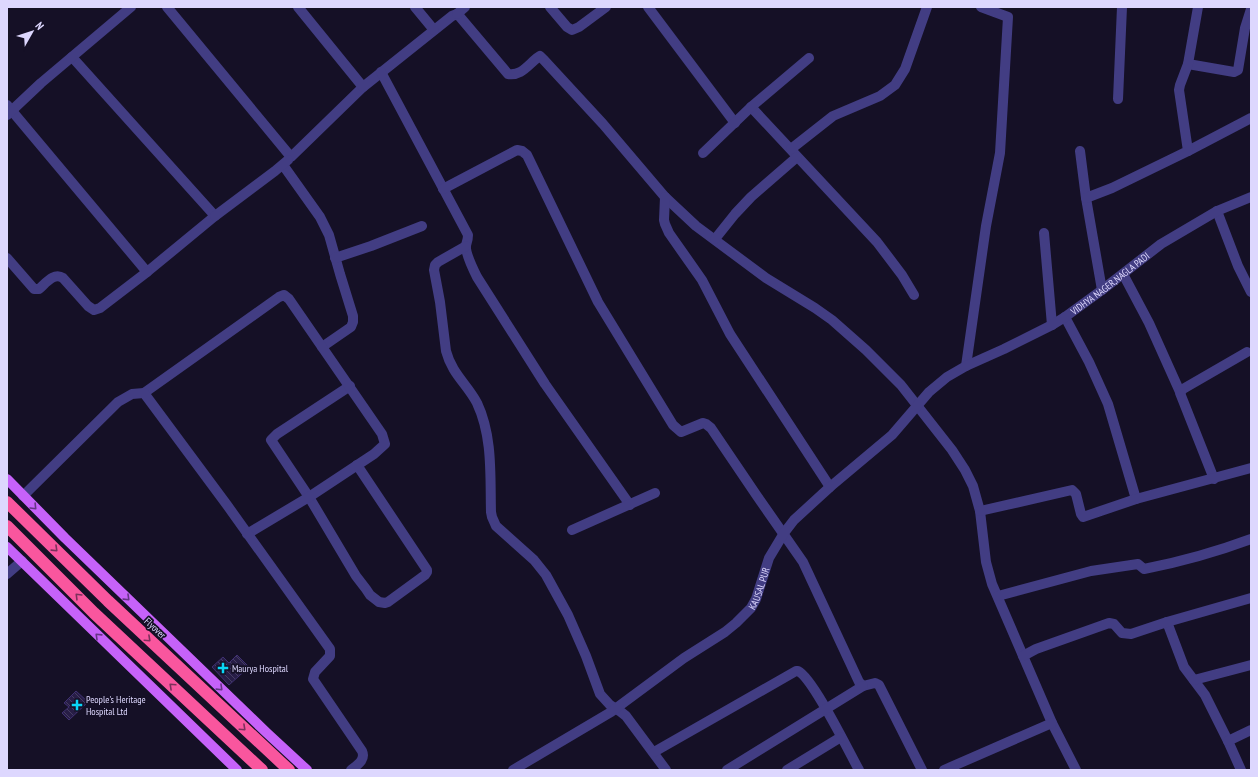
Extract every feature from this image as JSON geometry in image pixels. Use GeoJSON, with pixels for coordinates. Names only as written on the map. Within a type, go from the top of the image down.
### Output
{"type":"FeatureCollection","features":[{"type":"Feature","properties":{"kind":"highway","name":"Flyover"},"geometry":{"type":"LineString","coordinates":[[7,502],[108,601],[289,770]]}},
{"type":"Feature","properties":{"kind":"highway"},"geometry":{"type":"LineString","coordinates":[[7,526],[100,618],[262,770]]}},
{"type":"Feature","properties":{"kind":"main road"},"geometry":{"type":"LineString","coordinates":[[7,479],[98,570],[307,770]]}},
{"type":"Feature","properties":{"kind":"main road"},"geometry":{"type":"LineString","coordinates":[[7,547],[237,770]]}},
{"type":"Feature","properties":{"kind":"street"},"geometry":{"type":"LineString","coordinates":[[131,7],[9,110],[147,272]]}},
{"type":"Feature","properties":{"kind":"street"},"geometry":{"type":"LineString","coordinates":[[167,7],[291,157]]}},
{"type":"Feature","properties":{"kind":"street"},"geometry":{"type":"LineString","coordinates":[[298,7],[363,86]]}},
{"type":"Feature","properties":{"kind":"street"},"geometry":{"type":"LineString","coordinates":[[415,7],[434,30]]}},
{"type":"Feature","properties":{"kind":"street"},"geometry":{"type":"LineString","coordinates":[[7,258],[34,289],[39,290],[54,276],[59,276],[63,278],[88,306],[94,310],[100,308],[283,164],[363,86],[465,7]]}},
{"type":"Feature","properties":{"kind":"street"},"geometry":{"type":"LineString","coordinates":[[550,7],[567,27],[572,30],[579,27],[606,7]]}},
{"type":"Feature","properties":{"kind":"street"},"geometry":{"type":"LineString","coordinates":[[648,7],[735,123]]}},
{"type":"Feature","properties":{"kind":"street"},"geometry":{"type":"LineString","coordinates":[[715,239],[748,200],[833,116],[880,96],[895,85],[905,69],[927,7]]}},
{"type":"Feature","properties":{"kind":"street"},"geometry":{"type":"LineString","coordinates":[[966,366],[987,218],[1000,153],[1008,12],[981,7]]}},
{"type":"Feature","properties":{"kind":"street"},"geometry":{"type":"LineString","coordinates":[[1118,99],[1122,7]]}},
{"type":"Feature","properties":{"kind":"street"},"geometry":{"type":"LineString","coordinates":[[1188,152],[1179,90],[1188,64],[1198,7]]}},
{"type":"Feature","properties":{"kind":"street"},"geometry":{"type":"LineString","coordinates":[[1188,64],[1234,72],[1237,71],[1245,28],[1251,8]]}},
{"type":"Feature","properties":{"kind":"street"},"geometry":{"type":"LineString","coordinates":[[457,14],[508,74],[514,75],[520,72],[540,56],[544,59],[603,124],[665,197],[696,226],[766,278],[815,308],[850,335],[883,366],[918,405],[952,450],[973,486],[980,511],[988,570],[992,584],[1052,723],[1076,770]]}},
{"type":"Feature","properties":{"kind":"street"},"geometry":{"type":"LineString","coordinates":[[72,57],[215,216]]}},
{"type":"Feature","properties":{"kind":"street"},"geometry":{"type":"LineString","coordinates":[[703,153],[751,107],[809,58]]}},
{"type":"Feature","properties":{"kind":"street"},"geometry":{"type":"LineString","coordinates":[[381,72],[468,236],[466,246],[473,270],[545,384],[630,505]]}},
{"type":"Feature","properties":{"kind":"street"},"geometry":{"type":"LineString","coordinates":[[751,107],[877,242],[902,275],[914,295]]}},
{"type":"Feature","properties":{"kind":"street"},"geometry":{"type":"LineString","coordinates":[[1086,198],[1112,188],[1188,152],[1251,118]]}},
{"type":"Feature","properties":{"kind":"street"},"geometry":{"type":"LineString","coordinates":[[443,189],[517,150],[524,152],[530,161],[598,302],[673,425],[682,432],[703,423],[708,425],[784,533],[806,567],[859,682],[863,686]]}},
{"type":"Feature","properties":{"kind":"street"},"geometry":{"type":"LineString","coordinates":[[1080,151],[1086,198],[1102,290]]}},
{"type":"Feature","properties":{"kind":"street"},"geometry":{"type":"LineString","coordinates":[[283,164],[320,217],[329,235],[353,316],[351,327],[322,347]]}},
{"type":"Feature","properties":{"kind":"street"},"geometry":{"type":"LineString","coordinates":[[665,197],[664,220],[669,233],[702,280],[730,334],[830,487]]}},
{"type":"Feature","properties":{"kind":"street","name":"VIDHYA NAGER,NAGLA PADI"},"geometry":{"type":"LineString","coordinates":[[966,366],[1052,325],[1102,290],[1161,244],[1217,211],[1251,197]]}},
{"type":"Feature","properties":{"kind":"street"},"geometry":{"type":"LineString","coordinates":[[1217,211],[1238,266],[1251,292]]}},
{"type":"Feature","properties":{"kind":"street"},"geometry":{"type":"LineString","coordinates":[[335,258],[422,226]]}},
{"type":"Feature","properties":{"kind":"street"},"geometry":{"type":"LineString","coordinates":[[1044,233],[1052,325]]}},
{"type":"Feature","properties":{"kind":"street"},"geometry":{"type":"LineString","coordinates":[[466,246],[438,262],[434,266],[434,270],[448,358],[454,371],[475,400],[484,426],[490,456],[492,517],[496,526],[534,560],[546,575],[568,615],[586,656],[600,694],[606,702],[626,716],[666,770]]}},
{"type":"Feature","properties":{"kind":"street"},"geometry":{"type":"LineString","coordinates":[[1123,274],[1149,323],[1180,392],[1214,479]]}},
{"type":"Feature","properties":{"kind":"street"},"geometry":{"type":"LineString","coordinates":[[23,496],[118,402],[132,394],[144,393],[279,297],[284,295],[290,299],[350,386],[382,434],[385,441],[384,446],[374,454],[309,497],[247,534]]}},
{"type":"Feature","properties":{"kind":"street"},"geometry":{"type":"LineString","coordinates":[[1065,316],[1089,362],[1108,404],[1136,499]]}},
{"type":"Feature","properties":{"kind":"street"},"geometry":{"type":"LineString","coordinates":[[1180,392],[1247,352]]}},
{"type":"Feature","properties":{"kind":"street","name":"KAUSAL PUR"},"geometry":{"type":"LineString","coordinates":[[513,770],[617,709],[684,658],[725,632],[751,608],[756,599],[769,558],[784,533],[799,514],[888,438],[936,385],[966,366]]}},
{"type":"Feature","properties":{"kind":"street"},"geometry":{"type":"LineString","coordinates":[[350,386],[277,434],[271,440],[309,497],[356,576],[370,595],[380,602],[385,603],[425,575],[427,570],[357,465]]}},
{"type":"Feature","properties":{"kind":"street"},"geometry":{"type":"LineString","coordinates":[[144,393],[227,505],[330,649],[330,656],[315,672],[313,679],[362,751],[363,759],[351,770]]}},
{"type":"Feature","properties":{"kind":"street"},"geometry":{"type":"LineString","coordinates":[[980,511],[1073,490],[1076,494],[1083,517],[1136,499],[1251,468]]}},
{"type":"Feature","properties":{"kind":"street"},"geometry":{"type":"LineString","coordinates":[[572,530],[655,493]]}},
{"type":"Feature","properties":{"kind":"street"},"geometry":{"type":"LineString","coordinates":[[998,596],[1102,569],[1138,564],[1144,569],[1165,565],[1230,547],[1251,539]]}},
{"type":"Feature","properties":{"kind":"street"},"geometry":{"type":"LineString","coordinates":[[7,574],[22,562]]}},
{"type":"Feature","properties":{"kind":"street"},"geometry":{"type":"LineString","coordinates":[[1023,656],[1036,649],[1109,623],[1113,623],[1122,634],[1126,634],[1251,598]]}},
{"type":"Feature","properties":{"kind":"street"},"geometry":{"type":"LineString","coordinates":[[1167,622],[1180,660],[1188,674],[1205,695],[1241,770]]}},
{"type":"Feature","properties":{"kind":"street"},"geometry":{"type":"LineString","coordinates":[[1194,680],[1251,665]]}},
{"type":"Feature","properties":{"kind":"street"},"geometry":{"type":"LineString","coordinates":[[654,752],[796,671],[805,676],[826,709],[859,770]]}},
{"type":"Feature","properties":{"kind":"street"},"geometry":{"type":"LineString","coordinates":[[727,770],[863,686],[877,683],[922,770]]}},
{"type":"Feature","properties":{"kind":"street"},"geometry":{"type":"LineString","coordinates":[[944,770],[1052,723]]}},
{"type":"Feature","properties":{"kind":"street"},"geometry":{"type":"LineString","coordinates":[[1228,741],[1251,730]]}},
{"type":"Feature","properties":{"kind":"street"},"geometry":{"type":"LineString","coordinates":[[788,770],[841,737]]}},
{"type":"Feature","properties":{"kind":"building"},"geometry":{"type":"Polygon","coordinates":[[[237,655],[249,667],[229,685],[212,667],[223,657],[229,663],[237,655]]]}},
{"type":"Feature","properties":{"kind":"building"},"geometry":{"type":"Polygon","coordinates":[[[76,691],[88,702],[69,720],[62,713],[69,707],[64,703],[76,691]]]}},
{"type":"Feature","properties":{"kind":"place","name":"Maurya Hospital"},"geometry":{"type":"Point","coordinates":[223,668]}},
{"type":"Feature","properties":{"kind":"place","name":"People's Heritage Hospital Ltd"},"geometry":{"type":"Point","coordinates":[77,705]}}]}
